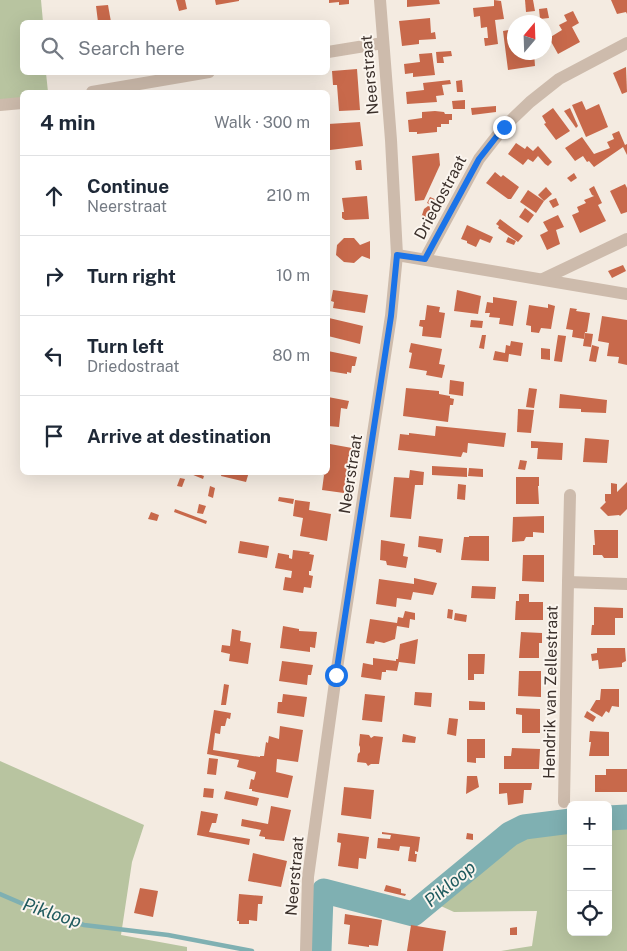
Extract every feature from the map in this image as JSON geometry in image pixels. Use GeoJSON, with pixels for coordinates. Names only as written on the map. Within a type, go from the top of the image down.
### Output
{"type":"FeatureCollection","features":[{"type":"Feature","properties":{"kind":"street","name":"Neerstraat"},"geometry":{"type":"LineString","coordinates":[[306,951],[309,867],[336,675],[390,326],[397,255],[391,140],[380,0]]}},
{"type":"Feature","properties":{"kind":"street"},"geometry":{"type":"LineString","coordinates":[[330,52],[383,43]]}},
{"type":"Feature","properties":{"kind":"street","name":"Driedostraat"},"geometry":{"type":"LineString","coordinates":[[425,259],[479,159],[504,127],[530,102],[559,79],[627,43]]}},
{"type":"Feature","properties":{"kind":"street"},"geometry":{"type":"LineString","coordinates":[[104,90],[191,75]]}},
{"type":"Feature","properties":{"kind":"street"},"geometry":{"type":"LineString","coordinates":[[0,106],[20,103]]}},
{"type":"Feature","properties":{"kind":"street"},"geometry":{"type":"LineString","coordinates":[[543,279],[627,239]]}},
{"type":"Feature","properties":{"kind":"street"},"geometry":{"type":"LineString","coordinates":[[397,255],[627,294]]}},
{"type":"Feature","properties":{"kind":"street","name":"Hendrik van Zellestraat"},"geometry":{"type":"LineString","coordinates":[[564,802],[570,496]]}},
{"type":"Feature","properties":{"kind":"street","name":"Hendrik van Zellestraat"},"geometry":{"type":"LineString","coordinates":[[568,582],[627,584]]}},
{"type":"Feature","properties":{"kind":"green space"},"geometry":{"type":"Polygon","coordinates":[[[0,0],[41,0],[43,20],[20,20],[20,75],[46,75],[48,90],[20,90],[20,99],[0,101],[0,0]]]}},
{"type":"Feature","properties":{"kind":"green space"},"geometry":{"type":"Polygon","coordinates":[[[0,761],[144,825],[132,862],[121,935],[187,947],[187,951],[0,951],[0,761]]]}},
{"type":"Feature","properties":{"kind":"green space"},"geometry":{"type":"Polygon","coordinates":[[[627,818],[627,951],[501,951],[532,946],[537,911],[454,912],[421,897],[510,834],[524,827],[567,822],[567,936],[612,936],[612,819],[627,818]]]}},
{"type":"Feature","properties":{"kind":"building"},"geometry":{"type":"Polygon","coordinates":[[[176,0],[185,0],[187,9],[179,11],[176,0]]]}},
{"type":"Feature","properties":{"kind":"building"},"geometry":{"type":"Polygon","coordinates":[[[215,0],[239,0],[239,1],[216,5],[215,0]]]}},
{"type":"Feature","properties":{"kind":"building"},"geometry":{"type":"Polygon","coordinates":[[[329,0],[349,0],[349,4],[329,3],[329,0]]]}},
{"type":"Feature","properties":{"kind":"building"},"geometry":{"type":"Polygon","coordinates":[[[407,0],[439,0],[440,4],[407,7],[407,0]]]}},
{"type":"Feature","properties":{"kind":"building"},"geometry":{"type":"Polygon","coordinates":[[[494,0],[501,1],[504,19],[495,20],[498,44],[485,46],[484,38],[488,38],[487,27],[481,28],[480,16],[474,17],[473,8],[494,6],[494,0]]]}},
{"type":"Feature","properties":{"kind":"building"},"geometry":{"type":"Polygon","coordinates":[[[525,0],[533,0],[535,11],[526,12],[525,0]]]}},
{"type":"Feature","properties":{"kind":"building"},"geometry":{"type":"Polygon","coordinates":[[[611,0],[627,0],[627,14],[626,12],[617,14],[611,0]]]}},
{"type":"Feature","properties":{"kind":"building"},"geometry":{"type":"Polygon","coordinates":[[[108,5],[111,20],[98,20],[96,6],[108,5]]]}},
{"type":"Feature","properties":{"kind":"building"},"geometry":{"type":"Polygon","coordinates":[[[547,8],[548,15],[540,15],[539,9],[547,8]]]}},
{"type":"Feature","properties":{"kind":"building"},"geometry":{"type":"Polygon","coordinates":[[[573,11],[579,23],[572,27],[580,42],[558,54],[552,43],[552,36],[562,30],[559,25],[567,21],[564,15],[573,11]]]}},
{"type":"Feature","properties":{"kind":"building"},"geometry":{"type":"Polygon","coordinates":[[[430,18],[431,33],[435,32],[436,39],[419,40],[419,44],[402,46],[399,21],[430,18]]]}},
{"type":"Feature","properties":{"kind":"building"},"geometry":{"type":"Polygon","coordinates":[[[507,30],[507,60],[535,60],[535,66],[508,70],[503,31],[507,30]]]}},
{"type":"Feature","properties":{"kind":"building"},"geometry":{"type":"Polygon","coordinates":[[[451,51],[452,56],[443,57],[444,63],[437,63],[436,52],[451,51]]]}},
{"type":"Feature","properties":{"kind":"building"},"geometry":{"type":"Polygon","coordinates":[[[432,53],[435,75],[413,77],[413,73],[405,74],[404,64],[420,62],[419,54],[432,53]]]}},
{"type":"Feature","properties":{"kind":"building"},"geometry":{"type":"Polygon","coordinates":[[[626,67],[627,92],[622,94],[613,73],[626,67]]]}},
{"type":"Feature","properties":{"kind":"building"},"geometry":{"type":"Polygon","coordinates":[[[357,69],[360,110],[339,111],[337,85],[333,85],[332,71],[357,69]]]}},
{"type":"Feature","properties":{"kind":"building"},"geometry":{"type":"Polygon","coordinates":[[[450,80],[451,84],[442,85],[444,95],[436,96],[437,102],[407,104],[406,92],[424,90],[423,83],[450,80]]]}},
{"type":"Feature","properties":{"kind":"building"},"geometry":{"type":"Polygon","coordinates":[[[462,80],[463,92],[457,92],[456,81],[462,80]]]}},
{"type":"Feature","properties":{"kind":"building"},"geometry":{"type":"Polygon","coordinates":[[[465,100],[465,109],[453,109],[452,101],[465,100]]]}},
{"type":"Feature","properties":{"kind":"building"},"geometry":{"type":"Polygon","coordinates":[[[582,101],[586,110],[599,104],[608,127],[586,137],[572,105],[582,101]]]}},
{"type":"Feature","properties":{"kind":"building"},"geometry":{"type":"Polygon","coordinates":[[[496,106],[496,112],[472,115],[471,108],[496,106]]]}},
{"type":"Feature","properties":{"kind":"building"},"geometry":{"type":"Polygon","coordinates":[[[553,108],[570,131],[556,140],[544,124],[546,123],[542,116],[553,108]]]}},
{"type":"Feature","properties":{"kind":"building"},"geometry":{"type":"Polygon","coordinates":[[[570,108],[578,126],[576,128],[564,111],[570,108]]]}},
{"type":"Feature","properties":{"kind":"building"},"geometry":{"type":"Polygon","coordinates":[[[435,111],[452,114],[452,120],[449,120],[449,124],[441,124],[441,127],[437,127],[437,132],[417,134],[417,132],[409,132],[408,120],[422,118],[422,112],[435,111]]]}},
{"type":"Feature","properties":{"kind":"building"},"geometry":{"type":"Polygon","coordinates":[[[360,122],[363,146],[330,150],[330,124],[360,122]]]}},
{"type":"Feature","properties":{"kind":"building"},"geometry":{"type":"Polygon","coordinates":[[[619,131],[625,145],[627,144],[627,155],[623,147],[594,167],[583,156],[575,161],[565,148],[582,137],[594,154],[610,148],[607,142],[614,139],[612,134],[619,131]]]}},
{"type":"Feature","properties":{"kind":"building"},"geometry":{"type":"Polygon","coordinates":[[[516,143],[525,149],[527,146],[533,151],[538,146],[552,162],[548,166],[538,156],[533,162],[528,159],[523,165],[508,154],[516,143]]]}},
{"type":"Feature","properties":{"kind":"building"},"geometry":{"type":"Polygon","coordinates":[[[439,153],[440,165],[424,200],[415,201],[412,156],[439,153]]]}},
{"type":"Feature","properties":{"kind":"building"},"geometry":{"type":"Polygon","coordinates":[[[361,160],[362,170],[356,170],[355,161],[361,160]]]}},
{"type":"Feature","properties":{"kind":"building"},"geometry":{"type":"Polygon","coordinates":[[[495,172],[501,177],[503,175],[519,187],[511,199],[508,199],[486,183],[495,172]]]}},
{"type":"Feature","properties":{"kind":"building"},"geometry":{"type":"Polygon","coordinates":[[[574,173],[577,178],[571,182],[567,178],[574,173]]]}},
{"type":"Feature","properties":{"kind":"building"},"geometry":{"type":"Polygon","coordinates":[[[625,184],[627,188],[627,212],[621,214],[610,191],[625,184]]]}},
{"type":"Feature","properties":{"kind":"building"},"geometry":{"type":"Polygon","coordinates":[[[594,186],[602,203],[598,205],[606,221],[580,233],[572,215],[579,212],[577,207],[586,203],[584,200],[594,196],[589,189],[594,186]]]}},
{"type":"Feature","properties":{"kind":"building"},"geometry":{"type":"Polygon","coordinates":[[[546,187],[552,194],[544,201],[538,195],[546,187]]]}},
{"type":"Feature","properties":{"kind":"building"},"geometry":{"type":"Polygon","coordinates":[[[528,190],[544,201],[536,213],[520,202],[528,190]]]}},
{"type":"Feature","properties":{"kind":"building"},"geometry":{"type":"Polygon","coordinates":[[[367,196],[369,219],[345,220],[342,218],[342,212],[344,212],[342,198],[367,196]]]}},
{"type":"Feature","properties":{"kind":"building"},"geometry":{"type":"Polygon","coordinates":[[[430,197],[437,200],[434,206],[427,203],[430,197]]]}},
{"type":"Feature","properties":{"kind":"building"},"geometry":{"type":"Polygon","coordinates":[[[556,198],[559,205],[553,208],[549,201],[556,198]]]}},
{"type":"Feature","properties":{"kind":"building"},"geometry":{"type":"Polygon","coordinates":[[[428,206],[436,209],[430,221],[421,218],[424,209],[428,206]]]}},
{"type":"Feature","properties":{"kind":"building"},"geometry":{"type":"Polygon","coordinates":[[[525,208],[534,215],[528,223],[519,217],[525,208]]]}},
{"type":"Feature","properties":{"kind":"building"},"geometry":{"type":"Polygon","coordinates":[[[558,215],[564,227],[556,230],[560,244],[547,250],[540,235],[548,231],[543,222],[558,215]]]}},
{"type":"Feature","properties":{"kind":"building"},"geometry":{"type":"Polygon","coordinates":[[[500,219],[523,236],[518,242],[498,228],[499,226],[496,224],[500,219]]]}},
{"type":"Feature","properties":{"kind":"building"},"geometry":{"type":"Polygon","coordinates":[[[467,225],[493,237],[490,243],[480,239],[476,247],[461,239],[467,225]]]}},
{"type":"Feature","properties":{"kind":"building"},"geometry":{"type":"Polygon","coordinates":[[[508,237],[516,241],[514,245],[506,242],[508,237]]]}},
{"type":"Feature","properties":{"kind":"building"},"geometry":{"type":"Polygon","coordinates":[[[344,238],[354,238],[360,245],[370,241],[370,259],[362,256],[354,263],[344,262],[336,255],[337,245],[344,238]]]}},
{"type":"Feature","properties":{"kind":"building"},"geometry":{"type":"Polygon","coordinates":[[[623,265],[626,271],[612,278],[608,271],[623,265]]]}},
{"type":"Feature","properties":{"kind":"building"},"geometry":{"type":"Polygon","coordinates":[[[333,290],[368,295],[365,313],[333,308],[334,302],[331,301],[333,290]]]}},
{"type":"Feature","properties":{"kind":"building"},"geometry":{"type":"Polygon","coordinates":[[[457,290],[481,296],[478,314],[454,311],[457,290]]]}},
{"type":"Feature","properties":{"kind":"building"},"geometry":{"type":"Polygon","coordinates":[[[493,297],[517,301],[513,326],[499,324],[500,318],[489,317],[490,313],[485,313],[487,302],[493,303],[493,297]]]}},
{"type":"Feature","properties":{"kind":"building"},"geometry":{"type":"Polygon","coordinates":[[[548,304],[555,306],[551,329],[541,328],[539,333],[531,332],[531,326],[526,325],[529,305],[548,308],[548,304]]]}},
{"type":"Feature","properties":{"kind":"building"},"geometry":{"type":"Polygon","coordinates":[[[427,305],[440,307],[439,312],[445,313],[441,338],[422,336],[423,327],[419,326],[420,320],[425,320],[427,305]]]}},
{"type":"Feature","properties":{"kind":"building"},"geometry":{"type":"Polygon","coordinates":[[[570,308],[590,313],[584,339],[572,337],[573,330],[566,329],[570,308]]]}},
{"type":"Feature","properties":{"kind":"building"},"geometry":{"type":"Polygon","coordinates":[[[602,316],[627,320],[627,365],[618,363],[619,357],[607,356],[609,343],[598,341],[602,316]]]}},
{"type":"Feature","properties":{"kind":"building"},"geometry":{"type":"Polygon","coordinates":[[[330,318],[363,326],[360,344],[330,336],[330,318]]]}},
{"type":"Feature","properties":{"kind":"building"},"geometry":{"type":"Polygon","coordinates":[[[471,320],[483,321],[482,328],[470,327],[471,320]]]}},
{"type":"Feature","properties":{"kind":"building"},"geometry":{"type":"Polygon","coordinates":[[[585,333],[593,334],[591,347],[583,346],[585,333]]]}},
{"type":"Feature","properties":{"kind":"building"},"geometry":{"type":"Polygon","coordinates":[[[482,335],[486,335],[484,349],[479,348],[482,335]]]}},
{"type":"Feature","properties":{"kind":"building"},"geometry":{"type":"Polygon","coordinates":[[[558,335],[566,336],[562,362],[554,361],[558,335]]]}},
{"type":"Feature","properties":{"kind":"building"},"geometry":{"type":"Polygon","coordinates":[[[511,341],[523,343],[521,356],[509,354],[508,362],[493,360],[495,351],[505,353],[506,345],[510,346],[511,341]]]}},
{"type":"Feature","properties":{"kind":"building"},"geometry":{"type":"Polygon","coordinates":[[[411,343],[442,349],[439,364],[445,365],[442,378],[426,375],[427,371],[409,368],[412,353],[409,352],[411,343]]]}},
{"type":"Feature","properties":{"kind":"building"},"geometry":{"type":"Polygon","coordinates":[[[592,345],[599,347],[596,362],[589,361],[592,345]]]}},
{"type":"Feature","properties":{"kind":"building"},"geometry":{"type":"Polygon","coordinates":[[[541,348],[550,349],[550,360],[541,359],[541,348]]]}},
{"type":"Feature","properties":{"kind":"building"},"geometry":{"type":"Polygon","coordinates":[[[330,351],[357,357],[355,366],[352,366],[351,373],[347,372],[347,374],[330,371],[330,351]]]}},
{"type":"Feature","properties":{"kind":"building"},"geometry":{"type":"Polygon","coordinates":[[[450,380],[464,382],[463,396],[449,394],[450,380]]]}},
{"type":"Feature","properties":{"kind":"building"},"geometry":{"type":"Polygon","coordinates":[[[406,388],[439,391],[439,394],[450,396],[450,398],[454,399],[453,405],[450,405],[448,422],[403,416],[406,388]]]}},
{"type":"Feature","properties":{"kind":"building"},"geometry":{"type":"Polygon","coordinates":[[[529,388],[537,389],[534,408],[526,407],[529,388]]]}},
{"type":"Feature","properties":{"kind":"building"},"geometry":{"type":"Polygon","coordinates":[[[560,394],[607,400],[606,413],[581,412],[581,409],[559,408],[560,394]]]}},
{"type":"Feature","properties":{"kind":"building"},"geometry":{"type":"Polygon","coordinates":[[[330,397],[349,401],[347,409],[341,408],[339,427],[330,426],[330,397]]]}},
{"type":"Feature","properties":{"kind":"building"},"geometry":{"type":"Polygon","coordinates":[[[518,409],[534,410],[531,433],[517,432],[518,409]]]}},
{"type":"Feature","properties":{"kind":"building"},"geometry":{"type":"Polygon","coordinates":[[[436,426],[506,433],[504,447],[468,443],[467,453],[463,452],[461,457],[398,450],[400,434],[409,435],[409,433],[435,436],[436,426]]]}},
{"type":"Feature","properties":{"kind":"building"},"geometry":{"type":"Polygon","coordinates":[[[585,438],[609,440],[607,463],[583,462],[585,438]]]}},
{"type":"Feature","properties":{"kind":"building"},"geometry":{"type":"Polygon","coordinates":[[[531,441],[563,443],[562,460],[537,459],[538,448],[531,448],[531,441]]]}},
{"type":"Feature","properties":{"kind":"building"},"geometry":{"type":"Polygon","coordinates":[[[330,444],[352,448],[344,493],[322,490],[324,475],[330,475],[330,444]]]}},
{"type":"Feature","properties":{"kind":"building"},"geometry":{"type":"Polygon","coordinates":[[[520,460],[527,461],[525,470],[518,469],[520,460]]]}},
{"type":"Feature","properties":{"kind":"building"},"geometry":{"type":"Polygon","coordinates":[[[432,466],[467,468],[467,477],[432,475],[432,466]]]}},
{"type":"Feature","properties":{"kind":"building"},"geometry":{"type":"Polygon","coordinates":[[[469,468],[483,469],[483,477],[468,476],[469,468]]]}},
{"type":"Feature","properties":{"kind":"building"},"geometry":{"type":"Polygon","coordinates":[[[410,470],[424,472],[423,485],[415,485],[411,519],[390,517],[394,477],[409,478],[410,470]]]}},
{"type":"Feature","properties":{"kind":"building"},"geometry":{"type":"Polygon","coordinates":[[[193,475],[204,476],[203,479],[193,475]]]}},
{"type":"Feature","properties":{"kind":"building"},"geometry":{"type":"Polygon","coordinates":[[[221,475],[248,475],[246,482],[221,475]]]}},
{"type":"Feature","properties":{"kind":"building"},"geometry":{"type":"Polygon","coordinates":[[[516,477],[539,477],[539,504],[516,504],[516,477]]]}},
{"type":"Feature","properties":{"kind":"building"},"geometry":{"type":"Polygon","coordinates":[[[180,478],[185,479],[182,487],[177,486],[180,478]]]}},
{"type":"Feature","properties":{"kind":"building"},"geometry":{"type":"Polygon","coordinates":[[[627,482],[627,509],[620,516],[608,516],[600,508],[606,502],[605,494],[611,494],[611,483],[617,484],[617,492],[627,482]]]}},
{"type":"Feature","properties":{"kind":"building"},"geometry":{"type":"Polygon","coordinates":[[[458,484],[466,485],[465,500],[457,499],[458,484]]]}},
{"type":"Feature","properties":{"kind":"building"},"geometry":{"type":"Polygon","coordinates":[[[210,486],[215,488],[213,498],[208,496],[210,486]]]}},
{"type":"Feature","properties":{"kind":"building"},"geometry":{"type":"Polygon","coordinates":[[[279,497],[294,499],[293,504],[278,501],[279,497]]]}},
{"type":"Feature","properties":{"kind":"building"},"geometry":{"type":"Polygon","coordinates":[[[295,500],[310,502],[309,510],[331,514],[327,541],[300,536],[303,518],[293,516],[295,500]]]}},
{"type":"Feature","properties":{"kind":"building"},"geometry":{"type":"Polygon","coordinates":[[[199,504],[206,506],[203,514],[197,513],[199,504]]]}},
{"type":"Feature","properties":{"kind":"building"},"geometry":{"type":"Polygon","coordinates":[[[175,509],[207,521],[206,524],[174,512],[175,509]]]}},
{"type":"Feature","properties":{"kind":"building"},"geometry":{"type":"Polygon","coordinates":[[[151,512],[159,515],[157,521],[148,519],[151,512]]]}},
{"type":"Feature","properties":{"kind":"building"},"geometry":{"type":"Polygon","coordinates":[[[544,516],[544,533],[533,532],[533,537],[526,537],[524,541],[512,542],[513,517],[544,516]]]}},
{"type":"Feature","properties":{"kind":"building"},"geometry":{"type":"Polygon","coordinates":[[[594,530],[618,530],[618,558],[604,558],[602,555],[593,555],[593,545],[595,545],[594,530]]]}},
{"type":"Feature","properties":{"kind":"building"},"geometry":{"type":"Polygon","coordinates":[[[419,536],[443,539],[441,553],[436,552],[436,550],[418,547],[419,536]]]}},
{"type":"Feature","properties":{"kind":"building"},"geometry":{"type":"Polygon","coordinates":[[[489,536],[489,561],[461,560],[464,537],[489,536]]]}},
{"type":"Feature","properties":{"kind":"building"},"geometry":{"type":"Polygon","coordinates":[[[381,540],[405,544],[403,556],[408,557],[406,568],[387,565],[386,561],[380,560],[381,540]]]}},
{"type":"Feature","properties":{"kind":"building"},"geometry":{"type":"Polygon","coordinates":[[[240,541],[269,546],[267,558],[238,553],[240,541]]]}},
{"type":"Feature","properties":{"kind":"building"},"geometry":{"type":"Polygon","coordinates":[[[293,550],[310,552],[309,554],[314,555],[311,571],[309,571],[309,575],[313,576],[311,588],[304,587],[303,593],[283,590],[285,577],[291,578],[292,571],[275,568],[278,553],[289,555],[289,558],[292,559],[293,550]]]}},
{"type":"Feature","properties":{"kind":"building"},"geometry":{"type":"Polygon","coordinates":[[[523,555],[544,555],[544,582],[522,581],[523,555]]]}},
{"type":"Feature","properties":{"kind":"building"},"geometry":{"type":"Polygon","coordinates":[[[414,578],[437,583],[433,595],[413,592],[411,600],[397,598],[396,607],[376,604],[379,579],[414,584],[414,578]]]}},
{"type":"Feature","properties":{"kind":"building"},"geometry":{"type":"Polygon","coordinates":[[[472,586],[496,587],[495,599],[471,598],[472,586]]]}},
{"type":"Feature","properties":{"kind":"building"},"geometry":{"type":"Polygon","coordinates":[[[519,594],[529,594],[529,602],[543,602],[543,620],[515,620],[516,601],[519,601],[519,594]]]}},
{"type":"Feature","properties":{"kind":"building"},"geometry":{"type":"Polygon","coordinates":[[[594,607],[623,608],[623,618],[615,618],[615,635],[591,635],[592,625],[594,625],[594,607]]]}},
{"type":"Feature","properties":{"kind":"building"},"geometry":{"type":"Polygon","coordinates":[[[448,609],[453,610],[452,619],[447,618],[448,609]]]}},
{"type":"Feature","properties":{"kind":"building"},"geometry":{"type":"Polygon","coordinates":[[[405,611],[415,613],[415,620],[410,619],[409,628],[397,626],[395,639],[384,643],[375,641],[374,644],[366,643],[370,619],[397,623],[398,617],[403,618],[405,611]]]}},
{"type":"Feature","properties":{"kind":"building"},"geometry":{"type":"Polygon","coordinates":[[[455,613],[467,615],[466,622],[454,620],[455,613]]]}},
{"type":"Feature","properties":{"kind":"building"},"geometry":{"type":"Polygon","coordinates":[[[283,626],[299,629],[299,631],[317,632],[315,648],[310,647],[310,652],[280,648],[283,626]]]}},
{"type":"Feature","properties":{"kind":"building"},"geometry":{"type":"Polygon","coordinates":[[[232,629],[241,631],[240,641],[251,643],[248,664],[229,661],[230,654],[221,652],[222,645],[230,646],[232,629]]]}},
{"type":"Feature","properties":{"kind":"building"},"geometry":{"type":"Polygon","coordinates":[[[521,632],[542,633],[542,643],[539,643],[539,658],[519,658],[521,632]]]}},
{"type":"Feature","properties":{"kind":"building"},"geometry":{"type":"Polygon","coordinates":[[[418,639],[415,664],[399,662],[397,671],[386,670],[386,672],[382,672],[381,680],[361,677],[363,663],[373,665],[373,658],[396,661],[400,644],[418,639]]]}},
{"type":"Feature","properties":{"kind":"building"},"geometry":{"type":"Polygon","coordinates":[[[597,648],[625,648],[626,661],[622,663],[622,667],[599,669],[598,660],[592,661],[591,654],[597,653],[597,648]]]}},
{"type":"Feature","properties":{"kind":"building"},"geometry":{"type":"Polygon","coordinates":[[[468,654],[485,654],[484,674],[474,674],[474,680],[468,680],[468,654]]]}},
{"type":"Feature","properties":{"kind":"building"},"geometry":{"type":"Polygon","coordinates":[[[282,661],[313,665],[311,675],[308,675],[307,685],[279,681],[282,661]]]}},
{"type":"Feature","properties":{"kind":"building"},"geometry":{"type":"Polygon","coordinates":[[[519,671],[541,671],[541,697],[518,696],[519,671]]]}},
{"type":"Feature","properties":{"kind":"building"},"geometry":{"type":"Polygon","coordinates":[[[224,684],[229,685],[226,705],[221,705],[224,684]]]}},
{"type":"Feature","properties":{"kind":"building"},"geometry":{"type":"Polygon","coordinates":[[[601,689],[619,689],[619,707],[612,706],[609,713],[606,711],[602,717],[590,710],[596,700],[600,700],[601,689]]]}},
{"type":"Feature","properties":{"kind":"building"},"geometry":{"type":"Polygon","coordinates":[[[415,692],[432,693],[431,707],[414,705],[415,692]]]}},
{"type":"Feature","properties":{"kind":"building"},"geometry":{"type":"Polygon","coordinates":[[[283,694],[307,697],[304,717],[277,713],[278,702],[282,702],[283,694]]]}},
{"type":"Feature","properties":{"kind":"building"},"geometry":{"type":"Polygon","coordinates":[[[365,694],[385,696],[382,722],[362,720],[365,694]]]}},
{"type":"Feature","properties":{"kind":"building"},"geometry":{"type":"Polygon","coordinates":[[[469,701],[485,702],[485,710],[469,710],[469,701]]]}},
{"type":"Feature","properties":{"kind":"building"},"geometry":{"type":"Polygon","coordinates":[[[516,708],[540,709],[540,733],[522,733],[522,715],[516,714],[516,708]]]}},
{"type":"Feature","properties":{"kind":"building"},"geometry":{"type":"Polygon","coordinates":[[[214,710],[231,713],[230,719],[227,718],[225,726],[221,726],[220,734],[215,733],[213,750],[260,757],[264,756],[269,736],[279,739],[280,726],[303,730],[298,762],[277,759],[276,772],[293,776],[288,798],[252,791],[252,789],[249,789],[251,779],[254,780],[256,772],[237,767],[239,760],[207,754],[214,710]]]}},
{"type":"Feature","properties":{"kind":"building"},"geometry":{"type":"Polygon","coordinates":[[[587,711],[596,717],[593,722],[584,717],[587,711]]]}},
{"type":"Feature","properties":{"kind":"building"},"geometry":{"type":"Polygon","coordinates":[[[449,718],[458,719],[456,736],[447,734],[449,718]]]}},
{"type":"Feature","properties":{"kind":"building"},"geometry":{"type":"Polygon","coordinates":[[[590,731],[609,732],[609,756],[589,756],[590,731]]]}},
{"type":"Feature","properties":{"kind":"building"},"geometry":{"type":"Polygon","coordinates":[[[360,734],[369,735],[371,738],[374,736],[383,737],[379,764],[368,766],[366,763],[357,762],[360,752],[360,734]]]}},
{"type":"Feature","properties":{"kind":"building"},"geometry":{"type":"Polygon","coordinates":[[[403,734],[416,737],[415,743],[402,742],[403,734]]]}},
{"type":"Feature","properties":{"kind":"building"},"geometry":{"type":"Polygon","coordinates":[[[467,739],[485,739],[485,758],[476,758],[476,763],[467,762],[467,739]]]}},
{"type":"Feature","properties":{"kind":"building"},"geometry":{"type":"Polygon","coordinates":[[[512,748],[540,749],[539,769],[504,769],[504,756],[511,756],[512,748]]]}},
{"type":"Feature","properties":{"kind":"building"},"geometry":{"type":"Polygon","coordinates":[[[209,758],[218,759],[216,775],[207,774],[209,758]]]}},
{"type":"Feature","properties":{"kind":"building"},"geometry":{"type":"Polygon","coordinates":[[[606,769],[627,769],[627,792],[595,792],[595,775],[606,775],[606,769]]]}},
{"type":"Feature","properties":{"kind":"building"},"geometry":{"type":"Polygon","coordinates":[[[467,776],[477,776],[479,787],[466,794],[467,776]]]}},
{"type":"Feature","properties":{"kind":"building"},"geometry":{"type":"Polygon","coordinates":[[[499,783],[532,783],[531,790],[524,790],[523,803],[508,805],[507,793],[499,794],[499,783]]]}},
{"type":"Feature","properties":{"kind":"building"},"geometry":{"type":"Polygon","coordinates":[[[344,787],[374,790],[371,819],[341,815],[344,787]]]}},
{"type":"Feature","properties":{"kind":"building"},"geometry":{"type":"Polygon","coordinates":[[[204,788],[214,789],[213,798],[203,797],[204,788]]]}},
{"type":"Feature","properties":{"kind":"building"},"geometry":{"type":"Polygon","coordinates":[[[226,791],[259,798],[257,806],[224,799],[226,791]]]}},
{"type":"Feature","properties":{"kind":"building"},"geometry":{"type":"Polygon","coordinates":[[[271,806],[291,810],[284,841],[265,839],[265,837],[259,836],[261,830],[241,826],[242,819],[268,824],[271,806]]]}},
{"type":"Feature","properties":{"kind":"building"},"geometry":{"type":"Polygon","coordinates":[[[201,811],[218,814],[216,823],[212,823],[209,832],[250,839],[249,845],[197,835],[201,811]]]}},
{"type":"Feature","properties":{"kind":"building"},"geometry":{"type":"Polygon","coordinates":[[[382,832],[420,837],[418,852],[415,851],[415,854],[417,854],[416,862],[408,861],[410,847],[400,846],[399,851],[377,848],[378,838],[390,839],[391,835],[382,834],[382,832]]]}},
{"type":"Feature","properties":{"kind":"building"},"geometry":{"type":"Polygon","coordinates":[[[338,833],[369,837],[366,859],[359,858],[358,869],[338,866],[341,843],[337,842],[338,833]]]}},
{"type":"Feature","properties":{"kind":"building"},"geometry":{"type":"Polygon","coordinates":[[[467,833],[473,834],[473,840],[466,839],[467,833]]]}},
{"type":"Feature","properties":{"kind":"building"},"geometry":{"type":"Polygon","coordinates":[[[253,853],[287,861],[281,887],[248,881],[253,853]]]}},
{"type":"Feature","properties":{"kind":"building"},"geometry":{"type":"Polygon","coordinates":[[[386,885],[401,889],[401,893],[406,894],[405,896],[384,891],[386,885]]]}},
{"type":"Feature","properties":{"kind":"building"},"geometry":{"type":"Polygon","coordinates":[[[140,888],[158,891],[153,917],[134,913],[140,888]]]}},
{"type":"Feature","properties":{"kind":"building"},"geometry":{"type":"Polygon","coordinates":[[[239,894],[263,896],[262,904],[258,904],[257,921],[249,920],[249,924],[239,924],[239,921],[237,921],[239,894]]]}},
{"type":"Feature","properties":{"kind":"building"},"geometry":{"type":"Polygon","coordinates":[[[345,914],[382,920],[378,946],[369,945],[369,947],[348,944],[350,925],[344,924],[345,914]]]}},
{"type":"Feature","properties":{"kind":"building"},"geometry":{"type":"Polygon","coordinates":[[[411,925],[446,931],[443,951],[407,951],[411,925]]]}},
{"type":"Feature","properties":{"kind":"building"},"geometry":{"type":"Polygon","coordinates":[[[517,927],[517,935],[510,935],[510,928],[517,927]]]}},
{"type":"Feature","properties":{"kind":"waterway","name":"Pikloop"},"geometry":{"type":"LineString","coordinates":[[612,818],[627,817]]}},
{"type":"Feature","properties":{"kind":"waterway","name":"Pikloop"},"geometry":{"type":"LineString","coordinates":[[319,951],[321,897],[324,891],[413,914],[510,834],[524,827],[567,822]]}},
{"type":"Feature","properties":{"kind":"waterway","name":"Pikloop"},"geometry":{"type":"LineString","coordinates":[[0,894],[44,913],[84,925],[168,935],[252,951]]}},
{"type":"Feature","properties":{"kind":"route"},"geometry":{"type":"LineString","coordinates":[[336,675],[391,316],[397,255],[425,259],[479,159],[504,127]]}}]}
